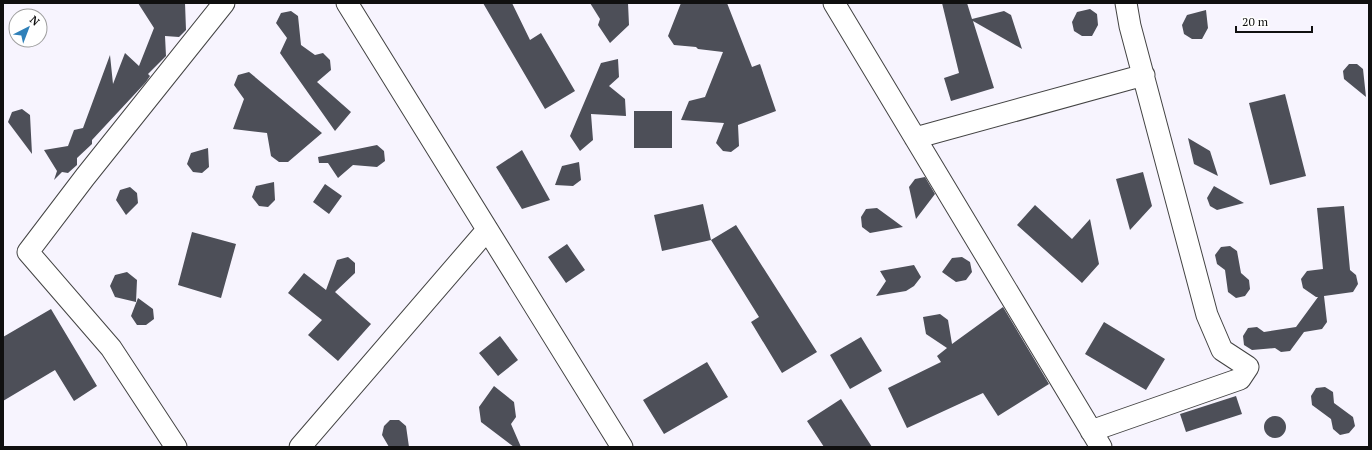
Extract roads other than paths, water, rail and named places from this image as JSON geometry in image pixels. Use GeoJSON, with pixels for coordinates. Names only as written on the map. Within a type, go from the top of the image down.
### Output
{"type":"FeatureCollection","features":[{"type":"Feature","properties":{"kind":"street"},"geometry":{"type":"LineString","coordinates":[[176,447],[111,348],[28,252],[84,177],[224,3]]}},
{"type":"Feature","properties":{"kind":"street"},"geometry":{"type":"LineString","coordinates":[[347,3],[622,447]]}},
{"type":"Feature","properties":{"kind":"street"},"geometry":{"type":"LineString","coordinates":[[834,3],[1096,439],[1240,379],[1248,367],[1222,350],[1208,314],[1130,26],[1126,3]]}},
{"type":"Feature","properties":{"kind":"street"},"geometry":{"type":"LineString","coordinates":[[915,138],[1144,75]]}},
{"type":"Feature","properties":{"kind":"street"},"geometry":{"type":"LineString","coordinates":[[300,447],[487,230]]}}]}
